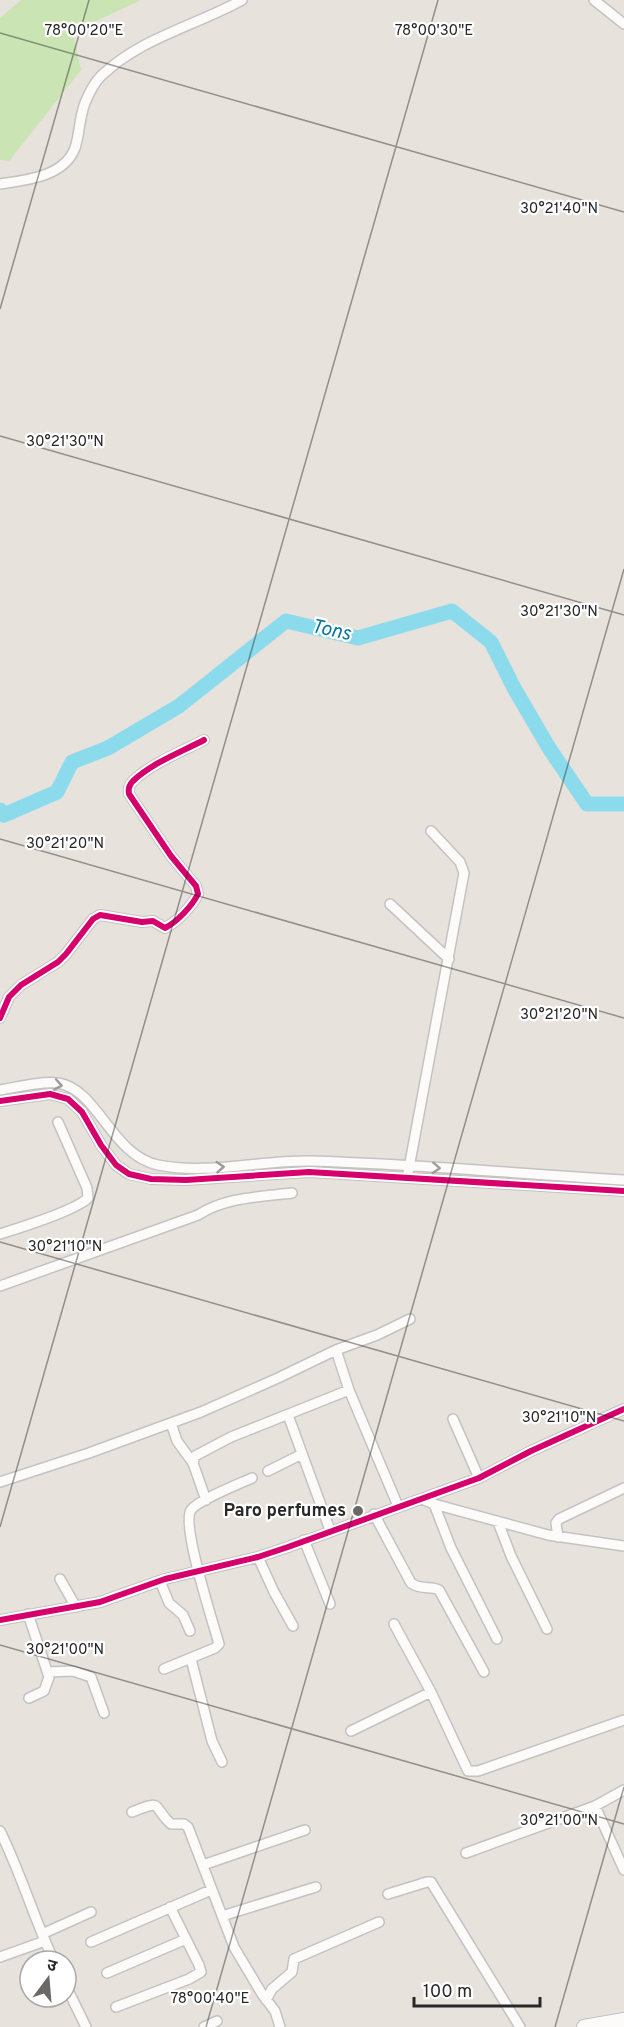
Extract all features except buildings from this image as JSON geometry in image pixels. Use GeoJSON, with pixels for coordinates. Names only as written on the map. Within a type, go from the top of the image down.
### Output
{"type":"FeatureCollection","features":[{"type":"Feature","properties":{"kind":"street"},"geometry":{"type":"LineString","coordinates":[[0,184],[33,179],[56,169],[66,161],[74,151],[81,112],[95,83],[131,52],[242,0]]}},
{"type":"Feature","properties":{"kind":"street"},"geometry":{"type":"LineString","coordinates":[[594,0],[624,24]]}},
{"type":"Feature","properties":{"kind":"street"},"geometry":{"type":"LineString","coordinates":[[0,1018],[9,997],[21,985],[58,962],[93,919],[100,915],[142,922],[153,921],[165,928],[171,925],[195,900],[198,894],[196,886],[171,856],[129,795],[128,790],[132,782],[145,773],[204,740]]}},
{"type":"Feature","properties":{"kind":"street"},"geometry":{"type":"LineString","coordinates":[[407,1178],[464,873],[460,862],[431,831]]}},
{"type":"Feature","properties":{"kind":"street"},"geometry":{"type":"LineString","coordinates":[[390,904],[449,959]]}},
{"type":"Feature","properties":{"kind":"street"},"geometry":{"type":"LineString","coordinates":[[0,1090],[61,1083],[83,1096],[129,1150],[138,1157],[155,1164],[186,1169],[309,1161],[624,1180]]}},
{"type":"Feature","properties":{"kind":"street"},"geometry":{"type":"LineString","coordinates":[[0,1101],[50,1094],[68,1099],[82,1112],[101,1145],[116,1165],[129,1174],[151,1179],[186,1180],[309,1172],[624,1191]]}},
{"type":"Feature","properties":{"kind":"street"},"geometry":{"type":"LineString","coordinates":[[0,1234],[39,1221],[80,1204],[88,1198],[87,1188],[58,1122]]}},
{"type":"Feature","properties":{"kind":"street"},"geometry":{"type":"LineString","coordinates":[[507,1173],[507,1184]]}},
{"type":"Feature","properties":{"kind":"street"},"geometry":{"type":"LineString","coordinates":[[0,1287],[198,1215],[212,1206],[232,1200],[292,1193]]}},
{"type":"Feature","properties":{"kind":"street"},"geometry":{"type":"LineString","coordinates":[[0,1482],[89,1454],[234,1398],[336,1350],[377,1335],[410,1319]]}},
{"type":"Feature","properties":{"kind":"street"},"geometry":{"type":"LineString","coordinates":[[336,1350],[349,1390],[398,1506]]}},
{"type":"Feature","properties":{"kind":"street"},"geometry":{"type":"LineString","coordinates":[[193,1463],[195,1456],[211,1446],[349,1390]]}},
{"type":"Feature","properties":{"kind":"street"},"geometry":{"type":"LineString","coordinates":[[0,1620],[118,1597],[160,1581],[258,1557],[479,1478],[531,1451],[624,1409]]}},
{"type":"Feature","properties":{"kind":"street"},"geometry":{"type":"LineString","coordinates":[[288,1415],[330,1530]]}},
{"type":"Feature","properties":{"kind":"street"},"geometry":{"type":"LineString","coordinates":[[453,1419],[479,1478]]}},
{"type":"Feature","properties":{"kind":"street"},"geometry":{"type":"LineString","coordinates":[[171,1423],[177,1441],[193,1463],[206,1500]]}},
{"type":"Feature","properties":{"kind":"street"},"geometry":{"type":"LineString","coordinates":[[268,1471],[302,1454]]}},
{"type":"Feature","properties":{"kind":"street"},"geometry":{"type":"LineString","coordinates":[[164,1669],[191,1659],[219,1644],[198,1571],[188,1518],[192,1508],[252,1478]]}},
{"type":"Feature","properties":{"kind":"street"},"geometry":{"type":"LineString","coordinates":[[558,1537],[556,1523],[559,1518],[624,1488]]}},
{"type":"Feature","properties":{"kind":"street"},"geometry":{"type":"LineString","coordinates":[[422,1499],[558,1537],[624,1546]]}},
{"type":"Feature","properties":{"kind":"street"},"geometry":{"type":"LineString","coordinates":[[435,1504],[451,1548],[497,1639]]}},
{"type":"Feature","properties":{"kind":"street"},"geometry":{"type":"LineString","coordinates":[[374,1514],[411,1583],[423,1589],[434,1587],[439,1590],[484,1672]]}},
{"type":"Feature","properties":{"kind":"street"},"geometry":{"type":"LineString","coordinates":[[498,1522],[511,1556],[547,1629]]}},
{"type":"Feature","properties":{"kind":"street"},"geometry":{"type":"LineString","coordinates":[[304,1540],[330,1604]]}},
{"type":"Feature","properties":{"kind":"street"},"geometry":{"type":"LineString","coordinates":[[258,1557],[293,1626]]}},
{"type":"Feature","properties":{"kind":"street"},"geometry":{"type":"LineString","coordinates":[[60,1579],[76,1607]]}},
{"type":"Feature","properties":{"kind":"street"},"geometry":{"type":"LineString","coordinates":[[160,1581],[169,1604],[183,1615],[190,1631]]}},
{"type":"Feature","properties":{"kind":"street"},"geometry":{"type":"LineString","coordinates":[[28,1614],[49,1677],[46,1689],[29,1698]]}},
{"type":"Feature","properties":{"kind":"street"},"geometry":{"type":"LineString","coordinates":[[394,1624],[431,1692],[468,1771],[473,1772],[624,1720]]}},
{"type":"Feature","properties":{"kind":"street"},"geometry":{"type":"LineString","coordinates":[[191,1659],[212,1741],[222,1762]]}},
{"type":"Feature","properties":{"kind":"street"},"geometry":{"type":"LineString","coordinates":[[48,1672],[73,1671],[91,1677],[104,1713]]}},
{"type":"Feature","properties":{"kind":"street"},"geometry":{"type":"LineString","coordinates":[[351,1731],[431,1692]]}},
{"type":"Feature","properties":{"kind":"street"},"geometry":{"type":"LineString","coordinates":[[466,1852],[595,1806],[624,1790]]}},
{"type":"Feature","properties":{"kind":"street"},"geometry":{"type":"LineString","coordinates":[[132,1812],[155,1805],[171,1824],[184,1824],[188,1827],[234,1947],[275,2011],[280,2027]]}},
{"type":"Feature","properties":{"kind":"street"},"geometry":{"type":"LineString","coordinates":[[595,1806],[624,1870]]}},
{"type":"Feature","properties":{"kind":"street"},"geometry":{"type":"LineString","coordinates":[[202,1864],[305,1830]]}},
{"type":"Feature","properties":{"kind":"street"},"geometry":{"type":"LineString","coordinates":[[1,1834],[26,1889],[49,1949]]}},
{"type":"Feature","properties":{"kind":"street"},"geometry":{"type":"LineString","coordinates":[[388,1894],[431,1882],[520,2027]]}},
{"type":"Feature","properties":{"kind":"street"},"geometry":{"type":"LineString","coordinates":[[222,1916],[316,1887]]}},
{"type":"Feature","properties":{"kind":"street"},"geometry":{"type":"LineString","coordinates":[[91,1942],[211,1890]]}},
{"type":"Feature","properties":{"kind":"street"},"geometry":{"type":"LineString","coordinates":[[116,2007],[189,1979],[201,1972],[170,1907]]}},
{"type":"Feature","properties":{"kind":"street"},"geometry":{"type":"LineString","coordinates":[[0,1957],[44,1938],[91,1912]]}},
{"type":"Feature","properties":{"kind":"street"},"geometry":{"type":"LineString","coordinates":[[266,2000],[272,1989],[292,1972],[294,1959],[379,1922]]}},
{"type":"Feature","properties":{"kind":"street"},"geometry":{"type":"LineString","coordinates":[[107,1973],[186,1939]]}},
{"type":"Feature","properties":{"kind":"street"},"geometry":{"type":"LineString","coordinates":[[77,2009],[86,2027]]}},
{"type":"Feature","properties":{"kind":"street"},"geometry":{"type":"LineString","coordinates":[[584,2027],[624,2020]]}},
{"type":"Feature","properties":{"kind":"street"},"geometry":{"type":"LineString","coordinates":[[204,2027],[217,2021]]}},
{"type":"Feature","properties":{"kind":"green space"},"geometry":{"type":"Polygon","coordinates":[[[21,0],[141,0],[73,32],[81,70],[9,161],[0,160],[0,18],[21,0]]]}},
{"type":"Feature","properties":{"kind":"waterway","name":"Tons"},"geometry":{"type":"LineString","coordinates":[[0,810],[4,815],[57,792],[72,762],[108,748],[179,706],[286,621],[358,638],[452,611],[491,642],[514,688],[549,748],[587,804],[624,804]]}},
{"type":"Feature","properties":{"kind":"cycle path"},"geometry":{"type":"LineString","coordinates":[[0,1018],[9,997],[21,985],[58,962],[93,919],[100,915],[142,922],[153,921],[165,928],[179,918],[192,904],[198,894],[196,886],[171,856],[129,794],[129,790],[133,781],[149,769],[204,740]]}},
{"type":"Feature","properties":{"kind":"cycle path"},"geometry":{"type":"LineString","coordinates":[[0,1101],[50,1094],[68,1099],[82,1112],[101,1145],[116,1165],[129,1174],[151,1179],[186,1180],[309,1172],[624,1191]]}},
{"type":"Feature","properties":{"kind":"cycle path"},"geometry":{"type":"LineString","coordinates":[[0,1620],[100,1602],[165,1579],[258,1557],[288,1547],[479,1478],[531,1451],[624,1409]]}},
{"type":"Feature","properties":{"kind":"place","name":"Paro perfumes"},"geometry":{"type":"Point","coordinates":[358,1511]}}]}
